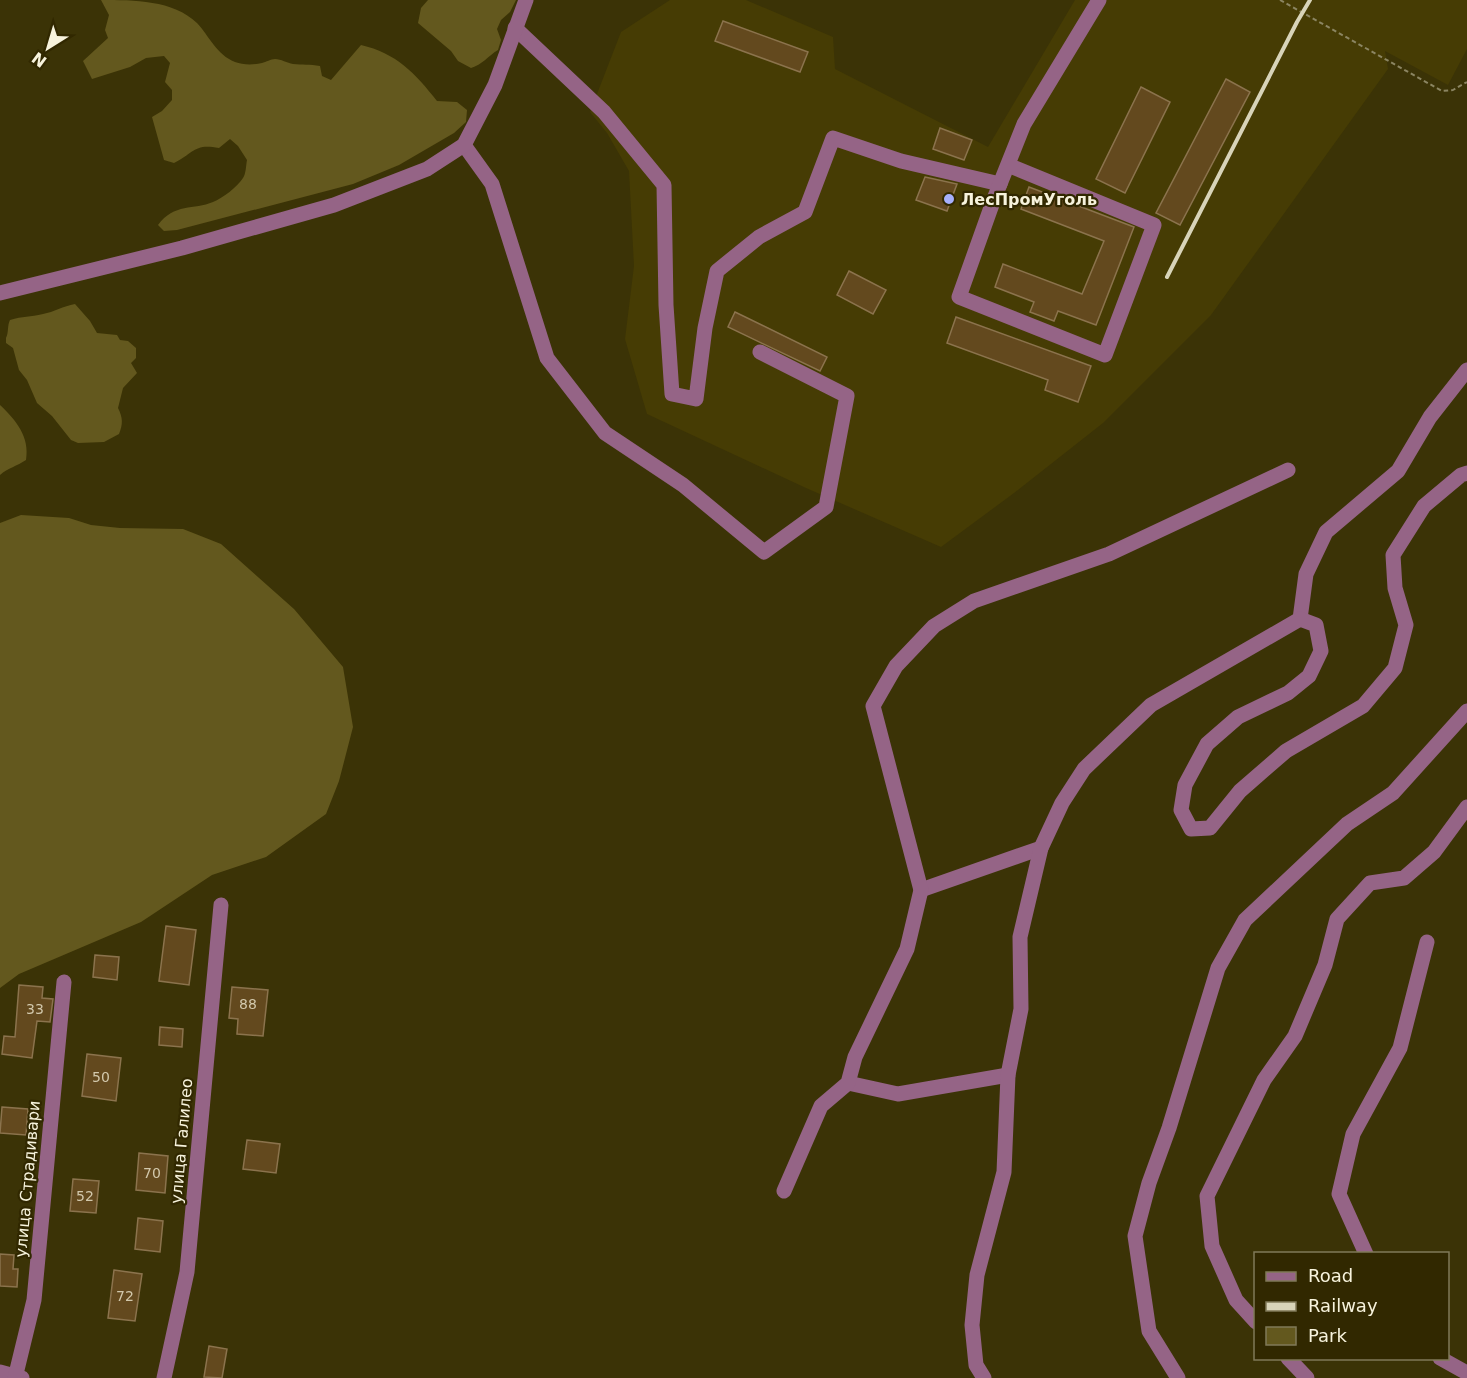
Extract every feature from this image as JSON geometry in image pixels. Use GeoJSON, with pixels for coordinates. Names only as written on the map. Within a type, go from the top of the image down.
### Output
{"type":"FeatureCollection","features":[{"type":"Feature","properties":{"kind":"street"},"geometry":{"type":"LineString","coordinates":[[0,293],[182,248],[334,205],[427,169],[464,145],[495,85],[526,0]]}},
{"type":"Feature","properties":{"kind":"street"},"geometry":{"type":"LineString","coordinates":[[1008,165],[1154,225],[1105,355],[959,297],[1000,184],[1024,124],[1099,0]]}},
{"type":"Feature","properties":{"kind":"street"},"geometry":{"type":"LineString","coordinates":[[515,27],[604,112],[664,185],[666,305],[672,394],[696,399],[705,328],[717,271],[759,237],[805,212],[833,138],[901,161],[1000,184]]}},
{"type":"Feature","properties":{"kind":"street"},"geometry":{"type":"LineString","coordinates":[[464,145],[492,184],[548,358],[604,433],[683,485],[764,552],[826,507],[847,396],[760,352]]}},
{"type":"Feature","properties":{"kind":"street"},"geometry":{"type":"LineString","coordinates":[[1300,619],[1306,574],[1326,532],[1398,471],[1430,417],[1467,370]]}},
{"type":"Feature","properties":{"kind":"street"},"geometry":{"type":"LineString","coordinates":[[784,1191],[821,1106],[848,1083],[855,1056],[907,949],[921,890],[873,706],[896,666],[934,626],[974,601],[1109,554],[1288,470]]}},
{"type":"Feature","properties":{"kind":"street"},"geometry":{"type":"LineString","coordinates":[[1300,619],[1316,625],[1321,651],[1310,676],[1288,693],[1238,717],[1207,744],[1185,785],[1180,810],[1191,829],[1210,828],[1240,791],[1279,757],[1363,705],[1395,668],[1407,625],[1395,588],[1393,555],[1424,506],[1461,475],[1467,473]]}},
{"type":"Feature","properties":{"kind":"street"},"geometry":{"type":"LineString","coordinates":[[984,1378],[976,1365],[972,1325],[977,1275],[1004,1172],[1008,1075],[1021,1009],[1020,937],[1041,848],[1062,804],[1084,769],[1151,705],[1300,619]]}},
{"type":"Feature","properties":{"kind":"street"},"geometry":{"type":"LineString","coordinates":[[1178,1378],[1149,1331],[1135,1236],[1149,1183],[1169,1128],[1218,968],[1245,920],[1347,824],[1393,793],[1467,711]]}},
{"type":"Feature","properties":{"kind":"street"},"geometry":{"type":"LineString","coordinates":[[1254,1320],[1236,1300],[1212,1246],[1207,1196],[1264,1080],[1295,1036],[1325,965],[1337,919],[1370,883],[1404,878],[1427,859],[1467,807]]}},
{"type":"Feature","properties":{"kind":"street"},"geometry":{"type":"LineString","coordinates":[[921,890],[1041,848]]}},
{"type":"Feature","properties":{"kind":"street","name":"улица Галилео"},"geometry":{"type":"LineString","coordinates":[[164,1378],[187,1272],[221,905]]}},
{"type":"Feature","properties":{"kind":"street"},"geometry":{"type":"LineString","coordinates":[[1365,1252],[1339,1194],[1353,1134],[1400,1048],[1427,942]]}},
{"type":"Feature","properties":{"kind":"street","name":"улица Страдивари"},"geometry":{"type":"LineString","coordinates":[[18,1377],[34,1300],[63,982]]}},
{"type":"Feature","properties":{"kind":"street"},"geometry":{"type":"LineString","coordinates":[[848,1083],[898,1094],[1008,1075]]}},
{"type":"Feature","properties":{"kind":"street"},"geometry":{"type":"LineString","coordinates":[[1289,1360],[1306,1378]]}},
{"type":"Feature","properties":{"kind":"street"},"geometry":{"type":"LineString","coordinates":[[1442,1360],[1467,1373]]}},
{"type":"Feature","properties":{"kind":"street"},"geometry":{"type":"LineString","coordinates":[[0,1372],[18,1377]]}},
{"type":"Feature","properties":{"kind":"path"},"geometry":{"type":"LineString","coordinates":[[1280,0],[1442,91],[1453,90],[1467,82]]}},
{"type":"Feature","properties":{"kind":"shaded area"},"geometry":{"type":"Polygon","coordinates":[[[670,0],[746,0],[833,37],[835,69],[988,147],[1075,0],[1467,0],[1467,49],[1448,85],[1385,51],[1388,69],[1211,315],[1103,423],[941,547],[806,488],[647,414],[625,339],[634,266],[629,171],[607,133],[590,112],[621,32],[670,0]]]}},
{"type":"Feature","properties":{"kind":"green space"},"geometry":{"type":"Polygon","coordinates":[[[101,0],[140,1],[177,10],[197,23],[223,55],[235,62],[245,64],[262,63],[275,59],[293,64],[320,66],[322,76],[331,80],[361,45],[385,53],[413,73],[437,101],[457,102],[467,110],[466,122],[454,133],[399,165],[353,184],[177,230],[164,231],[158,225],[171,213],[213,202],[234,188],[244,176],[247,160],[238,146],[230,139],[219,148],[199,148],[174,163],[164,160],[152,117],[162,111],[172,100],[172,90],[165,82],[170,63],[164,56],[146,58],[130,67],[92,79],[83,61],[108,38],[105,30],[109,15],[101,0]]]}},
{"type":"Feature","properties":{"kind":"green space"},"geometry":{"type":"Polygon","coordinates":[[[428,0],[516,0],[497,29],[501,40],[498,50],[471,68],[458,61],[451,51],[418,23],[421,8],[428,0]]]}},
{"type":"Feature","properties":{"kind":"green space"},"geometry":{"type":"Polygon","coordinates":[[[75,304],[97,333],[117,335],[120,340],[128,341],[136,348],[136,358],[131,363],[137,373],[123,388],[118,408],[122,418],[119,434],[104,442],[78,443],[71,440],[52,416],[37,403],[27,380],[19,370],[13,348],[6,343],[10,320],[47,313],[75,304]]]}},
{"type":"Feature","properties":{"kind":"green space"},"geometry":{"type":"Polygon","coordinates":[[[0,405],[24,436],[27,452],[26,460],[0,475],[0,405]]]}},
{"type":"Feature","properties":{"kind":"green space"},"geometry":{"type":"Polygon","coordinates":[[[21,515],[69,518],[91,525],[120,528],[183,529],[221,544],[294,609],[343,667],[353,727],[339,781],[326,814],[266,857],[212,875],[141,922],[19,974],[0,988],[0,523],[21,515]]]}},
{"type":"Feature","properties":{"kind":"building"},"geometry":{"type":"Polygon","coordinates":[[[723,21],[808,52],[800,72],[715,41],[723,21]]]}},
{"type":"Feature","properties":{"kind":"building"},"geometry":{"type":"Polygon","coordinates":[[[1226,79],[1250,92],[1180,225],[1156,213],[1226,79]]]}},
{"type":"Feature","properties":{"kind":"building"},"geometry":{"type":"Polygon","coordinates":[[[1141,87],[1170,102],[1125,193],[1096,179],[1141,87]]]}},
{"type":"Feature","properties":{"kind":"building"},"geometry":{"type":"Polygon","coordinates":[[[940,128],[972,140],[964,160],[933,149],[940,128]]]}},
{"type":"Feature","properties":{"kind":"building"},"geometry":{"type":"Polygon","coordinates":[[[925,177],[957,184],[947,211],[916,200],[925,177]]]}},
{"type":"Feature","properties":{"kind":"building"},"geometry":{"type":"Polygon","coordinates":[[[1029,187],[1134,227],[1096,325],[1058,311],[1054,321],[1030,312],[1034,302],[995,287],[1003,264],[1082,294],[1104,241],[1021,209],[1029,187]]]}},
{"type":"Feature","properties":{"kind":"building"},"geometry":{"type":"Polygon","coordinates":[[[849,271],[886,290],[873,314],[837,295],[849,271]]]}},
{"type":"Feature","properties":{"kind":"building"},"geometry":{"type":"Polygon","coordinates":[[[735,312],[827,357],[820,371],[728,327],[735,312]]]}},
{"type":"Feature","properties":{"kind":"building"},"geometry":{"type":"Polygon","coordinates":[[[956,317],[1091,366],[1078,402],[1045,390],[1048,380],[947,343],[956,317]]]}},
{"type":"Feature","properties":{"kind":"building"},"geometry":{"type":"Polygon","coordinates":[[[166,926],[196,930],[189,985],[159,981],[166,926]]]}},
{"type":"Feature","properties":{"kind":"building"},"geometry":{"type":"Polygon","coordinates":[[[95,955],[119,957],[117,980],[93,977],[95,955]]]}},
{"type":"Feature","properties":{"kind":"building"},"geometry":{"type":"Polygon","coordinates":[[[19,985],[43,987],[42,998],[53,999],[50,1022],[37,1021],[32,1058],[2,1054],[4,1036],[15,1037],[19,985]]]}},
{"type":"Feature","properties":{"kind":"building"},"geometry":{"type":"Polygon","coordinates":[[[232,987],[268,990],[263,1036],[237,1034],[238,1019],[229,1018],[232,987]]]}},
{"type":"Feature","properties":{"kind":"building"},"geometry":{"type":"Polygon","coordinates":[[[160,1027],[183,1029],[182,1047],[159,1045],[160,1027]]]}},
{"type":"Feature","properties":{"kind":"building"},"geometry":{"type":"Polygon","coordinates":[[[87,1054],[121,1058],[116,1101],[82,1096],[87,1054]]]}},
{"type":"Feature","properties":{"kind":"building"},"geometry":{"type":"Polygon","coordinates":[[[2,1107],[28,1109],[26,1135],[0,1133],[2,1107]]]}},
{"type":"Feature","properties":{"kind":"building"},"geometry":{"type":"Polygon","coordinates":[[[247,1140],[280,1144],[276,1173],[243,1169],[247,1140]]]}},
{"type":"Feature","properties":{"kind":"building"},"geometry":{"type":"Polygon","coordinates":[[[139,1153],[168,1156],[165,1193],[136,1190],[139,1153]]]}},
{"type":"Feature","properties":{"kind":"building"},"geometry":{"type":"Polygon","coordinates":[[[73,1179],[99,1181],[96,1213],[70,1211],[73,1179]]]}},
{"type":"Feature","properties":{"kind":"building"},"geometry":{"type":"Polygon","coordinates":[[[138,1218],[163,1221],[160,1252],[135,1249],[138,1218]]]}},
{"type":"Feature","properties":{"kind":"building"},"geometry":{"type":"Polygon","coordinates":[[[0,1254],[14,1255],[13,1269],[18,1269],[17,1287],[0,1286],[0,1254]]]}},
{"type":"Feature","properties":{"kind":"building"},"geometry":{"type":"Polygon","coordinates":[[[114,1270],[142,1274],[135,1321],[108,1318],[114,1270]]]}},
{"type":"Feature","properties":{"kind":"building"},"geometry":{"type":"Polygon","coordinates":[[[209,1346],[227,1349],[222,1378],[204,1377],[209,1346]]]}},
{"type":"Feature","properties":{"kind":"railway"},"geometry":{"type":"LineString","coordinates":[[1167,277],[1310,0]]}},
{"type":"Feature","properties":{"kind":"place","name":"ЛесПромУголь"},"geometry":{"type":"Point","coordinates":[949,199]}}]}
